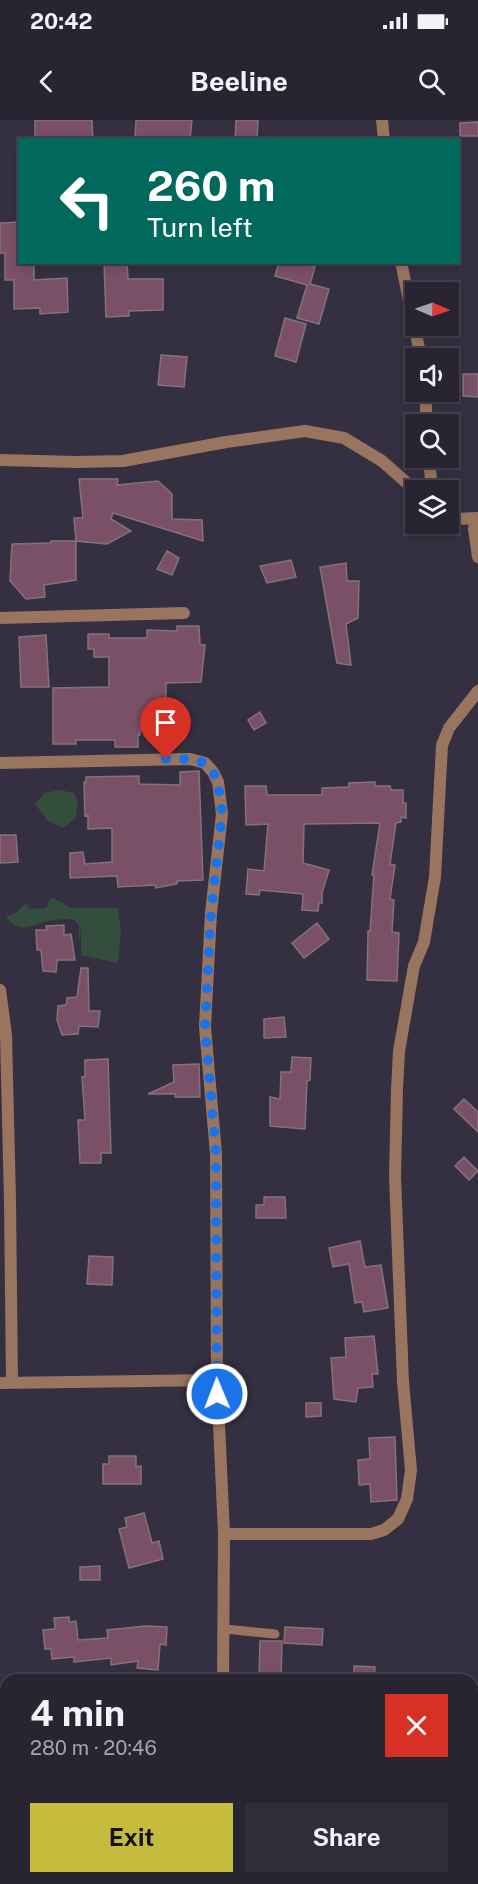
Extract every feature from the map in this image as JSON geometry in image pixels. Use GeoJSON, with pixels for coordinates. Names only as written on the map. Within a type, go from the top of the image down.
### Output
{"type":"FeatureCollection","features":[{"type":"Feature","properties":{"kind":"street"},"geometry":{"type":"LineString","coordinates":[[382,120],[384,138]]}},
{"type":"Feature","properties":{"kind":"street"},"geometry":{"type":"LineString","coordinates":[[401,264],[419,348]]}},
{"type":"Feature","properties":{"kind":"street"},"geometry":{"type":"LineString","coordinates":[[0,460],[123,461],[226,442],[305,431],[344,438],[382,461],[405,481]]}},
{"type":"Feature","properties":{"kind":"street"},"geometry":{"type":"LineString","coordinates":[[459,519],[477,518],[474,529],[478,557]]}},
{"type":"Feature","properties":{"kind":"street"},"geometry":{"type":"LineString","coordinates":[[0,618],[184,613]]}},
{"type":"Feature","properties":{"kind":"street"},"geometry":{"type":"LineString","coordinates":[[224,1534],[371,1534],[384,1530],[398,1519],[407,1499],[411,1470],[403,1382],[395,1176],[399,1051],[414,966],[424,942],[435,877],[442,745],[449,728],[478,691]]}},
{"type":"Feature","properties":{"kind":"street"},"geometry":{"type":"LineString","coordinates":[[0,763],[190,759],[205,763],[218,782],[222,814],[211,913],[205,1028],[216,1154],[217,1380],[224,1534],[223,1674]]}},
{"type":"Feature","properties":{"kind":"street"},"geometry":{"type":"LineString","coordinates":[[0,990],[6,1035],[6,1383],[217,1380]]}},
{"type":"Feature","properties":{"kind":"lane"},"geometry":{"type":"LineString","coordinates":[[224,1629],[275,1634]]}},
{"type":"Feature","properties":{"kind":"green space"},"geometry":{"type":"Polygon","coordinates":[[[60,790],[74,793],[78,803],[76,817],[64,828],[48,821],[35,804],[45,793],[60,790]]]}},
{"type":"Feature","properties":{"kind":"green space"},"geometry":{"type":"Polygon","coordinates":[[[51,898],[70,908],[118,908],[121,932],[118,963],[81,955],[81,924],[79,942],[79,925],[73,919],[53,920],[23,927],[17,926],[6,917],[18,911],[26,903],[29,909],[46,908],[51,898]]]}},
{"type":"Feature","properties":{"kind":"building"},"geometry":{"type":"Polygon","coordinates":[[[35,120],[92,120],[93,138],[35,138],[35,120]]]}},
{"type":"Feature","properties":{"kind":"building"},"geometry":{"type":"Polygon","coordinates":[[[136,120],[192,120],[190,138],[135,138],[136,120]]]}},
{"type":"Feature","properties":{"kind":"building"},"geometry":{"type":"Polygon","coordinates":[[[236,120],[258,120],[257,138],[235,138],[236,120]]]}},
{"type":"Feature","properties":{"kind":"building"},"geometry":{"type":"Polygon","coordinates":[[[478,122],[478,136],[460,136],[460,123],[478,122]]]}},
{"type":"Feature","properties":{"kind":"building"},"geometry":{"type":"Polygon","coordinates":[[[18,222],[18,264],[34,264],[34,280],[67,278],[68,312],[40,314],[40,308],[14,309],[14,280],[5,280],[5,253],[0,253],[0,223],[18,222]]]}},
{"type":"Feature","properties":{"kind":"building"},"geometry":{"type":"Polygon","coordinates":[[[104,264],[127,264],[128,279],[163,279],[163,310],[129,311],[129,316],[106,317],[104,264]]]}},
{"type":"Feature","properties":{"kind":"building"},"geometry":{"type":"Polygon","coordinates":[[[278,264],[305,264],[315,267],[310,284],[329,289],[319,324],[297,318],[307,285],[275,276],[278,264]]]}},
{"type":"Feature","properties":{"kind":"building"},"geometry":{"type":"Polygon","coordinates":[[[285,318],[306,324],[296,362],[275,356],[285,318]]]}},
{"type":"Feature","properties":{"kind":"building"},"geometry":{"type":"Polygon","coordinates":[[[161,355],[187,357],[184,387],[158,385],[161,355]]]}},
{"type":"Feature","properties":{"kind":"building"},"geometry":{"type":"Polygon","coordinates":[[[463,374],[478,374],[478,397],[463,396],[463,374]]]}},
{"type":"Feature","properties":{"kind":"building"},"geometry":{"type":"Polygon","coordinates":[[[79,479],[118,479],[117,485],[158,481],[172,494],[172,519],[202,520],[203,541],[113,513],[111,519],[131,531],[107,544],[76,541],[74,518],[83,518],[79,479]]]}},
{"type":"Feature","properties":{"kind":"building"},"geometry":{"type":"Polygon","coordinates":[[[51,541],[76,541],[76,580],[44,585],[45,597],[26,599],[10,581],[12,544],[50,543],[51,541]]]}},
{"type":"Feature","properties":{"kind":"building"},"geometry":{"type":"Polygon","coordinates":[[[167,551],[179,558],[172,575],[157,569],[167,551]]]}},
{"type":"Feature","properties":{"kind":"building"},"geometry":{"type":"Polygon","coordinates":[[[291,560],[296,577],[267,583],[260,566],[291,560]]]}},
{"type":"Feature","properties":{"kind":"building"},"geometry":{"type":"Polygon","coordinates":[[[346,563],[347,581],[359,581],[358,618],[346,624],[351,665],[337,663],[320,567],[346,563]]]}},
{"type":"Feature","properties":{"kind":"building"},"geometry":{"type":"Polygon","coordinates":[[[177,626],[199,626],[200,645],[205,645],[201,682],[166,683],[166,729],[140,730],[138,747],[115,747],[115,740],[75,740],[76,744],[53,744],[53,688],[109,687],[109,657],[94,657],[94,649],[88,649],[88,634],[109,634],[109,638],[147,638],[147,630],[177,631],[177,626]]]}},
{"type":"Feature","properties":{"kind":"building"},"geometry":{"type":"Polygon","coordinates":[[[46,635],[49,687],[21,687],[19,637],[46,635]]]}},
{"type":"Feature","properties":{"kind":"building"},"geometry":{"type":"Polygon","coordinates":[[[260,712],[266,723],[254,730],[248,720],[260,712]]]}},
{"type":"Feature","properties":{"kind":"building"},"geometry":{"type":"Polygon","coordinates":[[[199,771],[203,880],[177,881],[177,884],[156,888],[155,885],[118,887],[117,876],[70,878],[70,853],[83,852],[85,864],[112,862],[112,828],[88,829],[88,815],[85,816],[84,782],[86,782],[86,777],[139,776],[139,784],[180,785],[180,772],[199,771]]]}},
{"type":"Feature","properties":{"kind":"building"},"geometry":{"type":"Polygon","coordinates":[[[375,782],[375,786],[390,786],[391,790],[403,790],[403,803],[406,803],[406,818],[401,817],[401,822],[396,823],[390,864],[395,865],[390,899],[394,900],[392,932],[399,933],[397,981],[367,980],[368,931],[370,931],[374,875],[372,875],[380,823],[304,824],[303,863],[329,870],[318,911],[302,910],[303,894],[260,890],[259,895],[246,894],[248,869],[264,871],[268,824],[246,825],[245,786],[266,786],[267,795],[322,795],[322,788],[349,787],[349,783],[375,782]]]}},
{"type":"Feature","properties":{"kind":"building"},"geometry":{"type":"Polygon","coordinates":[[[0,835],[16,835],[18,862],[0,863],[0,835]]]}},
{"type":"Feature","properties":{"kind":"building"},"geometry":{"type":"Polygon","coordinates":[[[317,923],[329,939],[304,958],[292,943],[317,923]]]}},
{"type":"Feature","properties":{"kind":"building"},"geometry":{"type":"Polygon","coordinates":[[[64,925],[64,935],[71,934],[75,960],[57,960],[56,972],[43,971],[41,950],[37,950],[36,930],[47,930],[46,926],[64,925]]]}},
{"type":"Feature","properties":{"kind":"building"},"geometry":{"type":"Polygon","coordinates":[[[81,968],[88,968],[89,1011],[100,1011],[98,1027],[79,1026],[78,1034],[62,1035],[57,1020],[58,1006],[66,1005],[67,998],[77,997],[81,968]]]}},
{"type":"Feature","properties":{"kind":"building"},"geometry":{"type":"Polygon","coordinates":[[[284,1017],[286,1037],[264,1038],[264,1019],[284,1017]]]}},
{"type":"Feature","properties":{"kind":"building"},"geometry":{"type":"Polygon","coordinates":[[[292,1057],[311,1058],[310,1080],[307,1081],[305,1129],[270,1126],[270,1097],[280,1099],[281,1072],[291,1072],[292,1057]]]}},
{"type":"Feature","properties":{"kind":"building"},"geometry":{"type":"Polygon","coordinates":[[[108,1059],[111,1153],[101,1153],[101,1163],[80,1163],[78,1120],[85,1120],[82,1077],[85,1077],[85,1060],[108,1059]]]}},
{"type":"Feature","properties":{"kind":"building"},"geometry":{"type":"Polygon","coordinates":[[[199,1064],[200,1097],[148,1094],[174,1082],[173,1065],[199,1064]]]}},
{"type":"Feature","properties":{"kind":"building"},"geometry":{"type":"Polygon","coordinates":[[[464,1099],[478,1112],[478,1132],[454,1109],[464,1099]]]}},
{"type":"Feature","properties":{"kind":"building"},"geometry":{"type":"Polygon","coordinates":[[[464,1157],[478,1171],[469,1180],[455,1166],[464,1157]]]}},
{"type":"Feature","properties":{"kind":"building"},"geometry":{"type":"Polygon","coordinates":[[[264,1197],[285,1197],[286,1218],[256,1218],[256,1205],[264,1205],[264,1197]]]}},
{"type":"Feature","properties":{"kind":"building"},"geometry":{"type":"Polygon","coordinates":[[[360,1241],[365,1267],[381,1265],[388,1308],[364,1312],[362,1302],[355,1303],[349,1264],[333,1267],[329,1248],[360,1241]]]}},
{"type":"Feature","properties":{"kind":"building"},"geometry":{"type":"Polygon","coordinates":[[[89,1256],[113,1257],[112,1285],[87,1284],[89,1256]]]}},
{"type":"Feature","properties":{"kind":"building"},"geometry":{"type":"Polygon","coordinates":[[[374,1336],[378,1374],[372,1374],[373,1387],[358,1388],[356,1402],[334,1399],[331,1358],[346,1357],[345,1338],[374,1336]]]}},
{"type":"Feature","properties":{"kind":"building"},"geometry":{"type":"Polygon","coordinates":[[[306,1403],[321,1403],[321,1416],[306,1417],[306,1403]]]}},
{"type":"Feature","properties":{"kind":"building"},"geometry":{"type":"Polygon","coordinates":[[[395,1437],[397,1500],[371,1502],[370,1484],[359,1485],[358,1460],[370,1459],[369,1438],[395,1437]]]}},
{"type":"Feature","properties":{"kind":"building"},"geometry":{"type":"Polygon","coordinates":[[[109,1456],[136,1456],[136,1467],[141,1466],[141,1484],[103,1484],[103,1464],[109,1464],[109,1456]]]}},
{"type":"Feature","properties":{"kind":"building"},"geometry":{"type":"Polygon","coordinates":[[[144,1513],[152,1543],[159,1541],[163,1559],[129,1568],[119,1529],[127,1527],[125,1518],[144,1513]]]}},
{"type":"Feature","properties":{"kind":"building"},"geometry":{"type":"Polygon","coordinates":[[[100,1566],[100,1580],[80,1580],[80,1567],[100,1566]]]}},
{"type":"Feature","properties":{"kind":"building"},"geometry":{"type":"Polygon","coordinates":[[[69,1617],[69,1622],[76,1621],[78,1640],[108,1638],[107,1630],[146,1626],[167,1627],[166,1645],[160,1644],[158,1670],[137,1668],[138,1661],[111,1665],[111,1658],[74,1662],[74,1657],[52,1659],[51,1649],[45,1649],[43,1630],[55,1629],[54,1618],[69,1617]]]}},
{"type":"Feature","properties":{"kind":"building"},"geometry":{"type":"Polygon","coordinates":[[[285,1627],[323,1629],[322,1645],[284,1643],[285,1627]]]}},
{"type":"Feature","properties":{"kind":"building"},"geometry":{"type":"Polygon","coordinates":[[[260,1641],[282,1641],[281,1674],[259,1674],[260,1641]]]}},
{"type":"Feature","properties":{"kind":"building"},"geometry":{"type":"Polygon","coordinates":[[[354,1666],[375,1667],[374,1674],[354,1674],[354,1666]]]}},
{"type":"Feature","properties":{"kind":"route"},"geometry":{"type":"LineString","coordinates":[[166,759],[190,759],[205,763],[218,782],[222,814],[211,913],[205,1028],[216,1154],[217,1394]]}}]}
